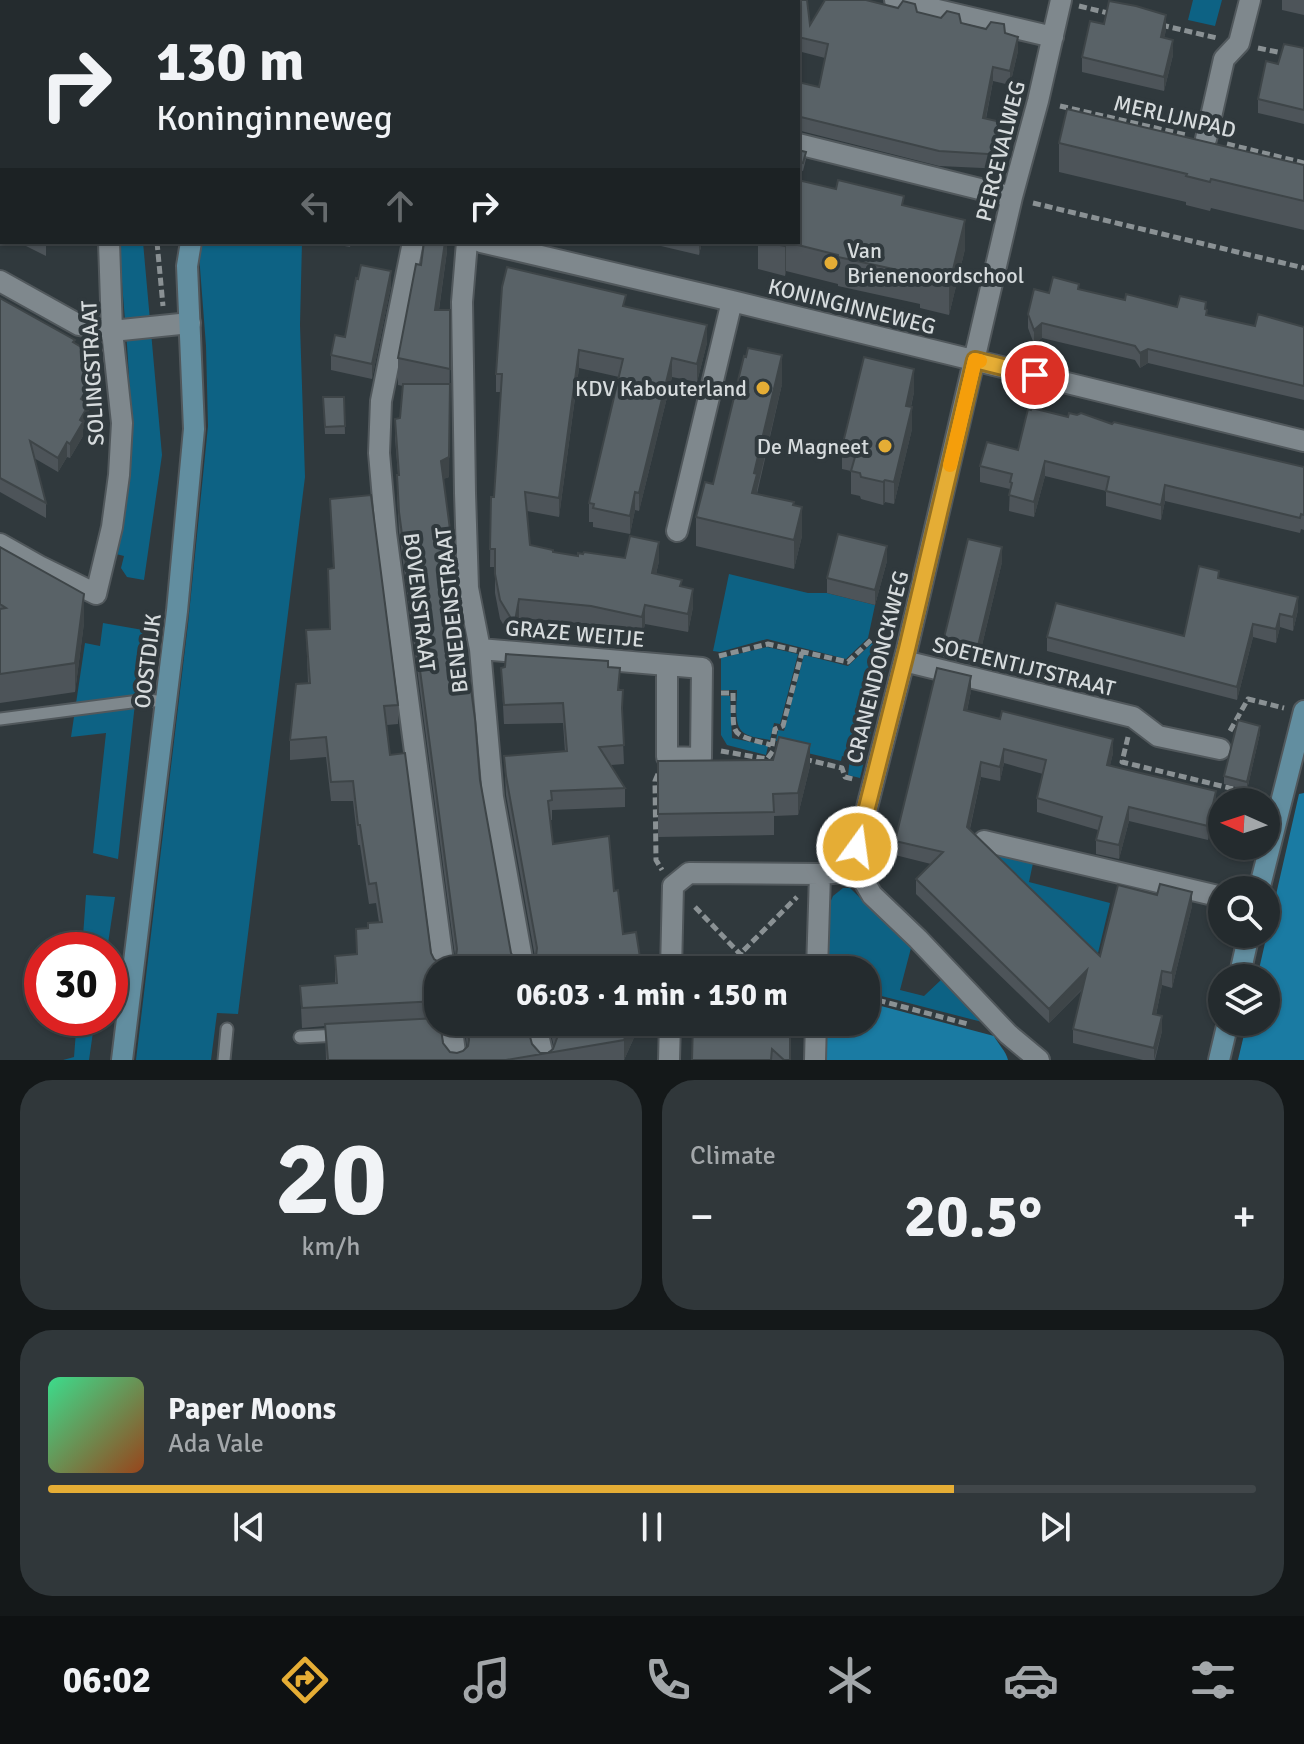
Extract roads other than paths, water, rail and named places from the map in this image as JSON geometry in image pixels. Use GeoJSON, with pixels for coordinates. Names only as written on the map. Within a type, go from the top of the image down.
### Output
{"type":"FeatureCollection","features":[{"type":"Feature","properties":{"kind":"street"},"geometry":{"type":"LineString","coordinates":[[895,0],[1053,37]]}},
{"type":"Feature","properties":{"kind":"street"},"geometry":{"type":"LineString","coordinates":[[1206,139],[1224,59],[1239,43],[1250,0]]}},
{"type":"Feature","properties":{"kind":"street","name":"PERCEVALWEG"},"geometry":{"type":"LineString","coordinates":[[975,360],[1061,1]]}},
{"type":"Feature","properties":{"kind":"street"},"geometry":{"type":"LineString","coordinates":[[800,144],[1012,197]]}},
{"type":"Feature","properties":{"kind":"street","name":"SOLINGSTRAAT"},"geometry":{"type":"LineString","coordinates":[[0,544],[96,594],[112,527],[122,423],[112,331],[109,244]]}},
{"type":"Feature","properties":{"kind":"street","name":"OOSTDIJK"},"geometry":{"type":"LineString","coordinates":[[122,1060],[177,611],[194,429],[187,266],[182,244]]}},
{"type":"Feature","properties":{"kind":"street","name":"OOSTDIJK"},"geometry":{"type":"LineString","coordinates":[[187,266],[191,244]]}},
{"type":"Feature","properties":{"kind":"street","name":"BOVENSTRAAT"},"geometry":{"type":"LineString","coordinates":[[413,244],[381,401],[379,453],[386,533],[442,956]]}},
{"type":"Feature","properties":{"kind":"street","name":"BENEDENSTRAAT"},"geometry":{"type":"LineString","coordinates":[[467,244],[462,302],[468,588],[480,649],[493,797],[521,956]]}},
{"type":"Feature","properties":{"kind":"street","name":"KONINGINNEWEG"},"geometry":{"type":"LineString","coordinates":[[490,244],[1304,441]]}},
{"type":"Feature","properties":{"kind":"street"},"geometry":{"type":"LineString","coordinates":[[0,281],[79,325],[112,331],[190,323]]}},
{"type":"Feature","properties":{"kind":"street"},"geometry":{"type":"LineString","coordinates":[[677,531],[732,301]]}},
{"type":"Feature","properties":{"kind":"street","name":"CRANENDONCKWEG"},"geometry":{"type":"LineString","coordinates":[[858,871],[857,847],[975,360]]}},
{"type":"Feature","properties":{"kind":"street","name":"GRAZE WEITJE"},"geometry":{"type":"LineString","coordinates":[[480,649],[667,665],[702,668],[701,758],[667,757],[667,665]]}},
{"type":"Feature","properties":{"kind":"street","name":"SOETENTIJTSTRAAT"},"geometry":{"type":"LineString","coordinates":[[905,655],[1133,717],[1158,736],[1220,749]]}},
{"type":"Feature","properties":{"kind":"street"},"geometry":{"type":"LineString","coordinates":[[1262,876],[1304,712]]}},
{"type":"Feature","properties":{"kind":"street"},"geometry":{"type":"LineString","coordinates":[[984,841],[1208,894]]}},
{"type":"Feature","properties":{"kind":"street"},"geometry":{"type":"LineString","coordinates":[[671,956],[673,886],[689,873],[820,874],[858,871],[872,895],[1008,1034],[1039,1060]]}},
{"type":"Feature","properties":{"kind":"street"},"geometry":{"type":"LineString","coordinates":[[817,956],[820,874]]}},
{"type":"Feature","properties":{"kind":"street"},"geometry":{"type":"LineString","coordinates":[[450,1036],[456,1060]]}},
{"type":"Feature","properties":{"kind":"street"},"geometry":{"type":"LineString","coordinates":[[538,1036],[544,1060]]}},
{"type":"Feature","properties":{"kind":"street"},"geometry":{"type":"LineString","coordinates":[[669,1060],[670,1036]]}},
{"type":"Feature","properties":{"kind":"street"},"geometry":{"type":"LineString","coordinates":[[815,1060],[816,1036]]}},
{"type":"Feature","properties":{"kind":"street"},"geometry":{"type":"LineString","coordinates":[[1219,1060],[1225,1036]]}},
{"type":"Feature","properties":{"kind":"lane"},"geometry":{"type":"LineString","coordinates":[[0,719],[147,700],[166,702]]}},
{"type":"Feature","properties":{"kind":"lane"},"geometry":{"type":"LineString","coordinates":[[224,1060],[227,1029]]}},
{"type":"Feature","properties":{"kind":"lane"},"geometry":{"type":"LineString","coordinates":[[300,1037],[346,1034]]}},
{"type":"Feature","properties":{"kind":"place","name":"Van Brienenoordschool"},"geometry":{"type":"Point","coordinates":[831,263]}},
{"type":"Feature","properties":{"kind":"place","name":"KDV Kabouterland"},"geometry":{"type":"Point","coordinates":[763,388]}},
{"type":"Feature","properties":{"kind":"place","name":"De Magneet"},"geometry":{"type":"Point","coordinates":[885,446]}}]}
